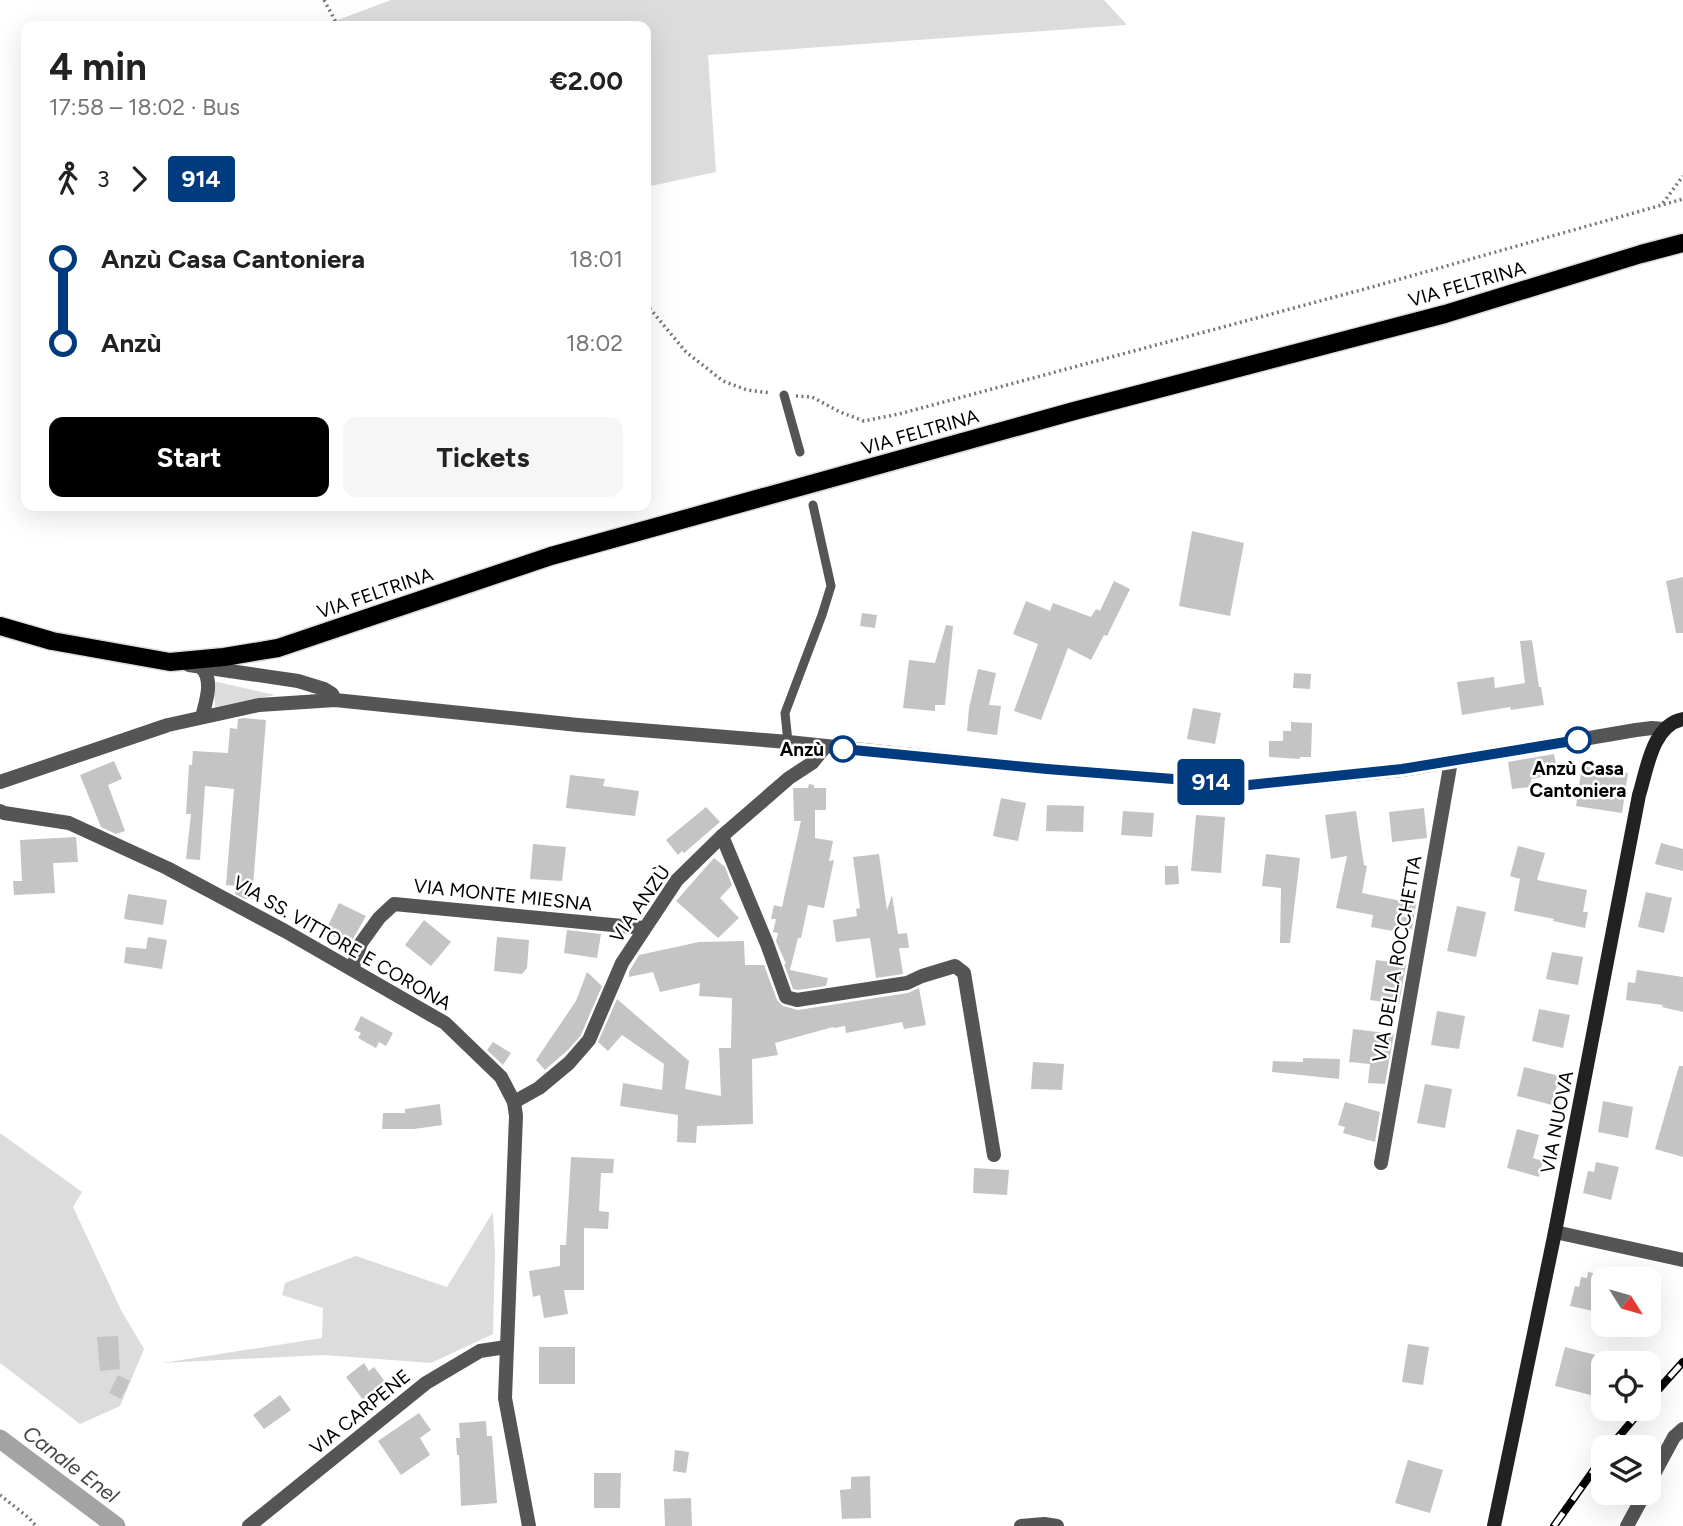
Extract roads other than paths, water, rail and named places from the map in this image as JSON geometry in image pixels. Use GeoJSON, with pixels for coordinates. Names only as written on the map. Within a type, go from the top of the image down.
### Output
{"type":"FeatureCollection","features":[{"type":"Feature","properties":{"kind":"main road","name":"VIA FELTRINA"},"geometry":{"type":"LineString","coordinates":[[0,626],[52,641],[170,662],[278,648],[551,556],[1073,411],[1445,314],[1683,243]]}},
{"type":"Feature","properties":{"kind":"street","name":"VIA FELTRINA"},"geometry":{"type":"LineString","coordinates":[[170,662],[298,681],[332,694],[335,701],[788,742],[1047,769],[1249,785],[1402,769],[1636,730],[1664,729],[1683,719]]}},
{"type":"Feature","properties":{"kind":"street"},"geometry":{"type":"LineString","coordinates":[[201,667],[207,672],[209,681],[202,717]]}},
{"type":"Feature","properties":{"kind":"street"},"geometry":{"type":"LineString","coordinates":[[0,782],[168,725],[259,705],[335,701]]}},
{"type":"Feature","properties":{"kind":"street","name":"VIA NUOVA"},"geometry":{"type":"LineString","coordinates":[[1494,1526],[1555,1232],[1639,795],[1657,740],[1664,729]]}},
{"type":"Feature","properties":{"kind":"street","name":"VIA ANZÙ"},"geometry":{"type":"LineString","coordinates":[[514,1102],[539,1088],[569,1063],[589,1040],[622,963],[677,880],[722,836],[789,778],[812,763],[825,747]]}},
{"type":"Feature","properties":{"kind":"street","name":"VIA DELLA ROCCHETTA"},"geometry":{"type":"LineString","coordinates":[[1381,1163],[1451,761]]}},
{"type":"Feature","properties":{"kind":"street","name":"VIA SS. VITTORE E CORONA"},"geometry":{"type":"LineString","coordinates":[[1,813],[69,823],[167,868],[352,969],[445,1023],[500,1077],[514,1102]]}},
{"type":"Feature","properties":{"kind":"street"},"geometry":{"type":"LineString","coordinates":[[722,836],[786,996],[797,1000],[906,983],[956,966],[964,973],[993,1155]]}},
{"type":"Feature","properties":{"kind":"street","name":"VIA MONTE MIESNA"},"geometry":{"type":"LineString","coordinates":[[352,969],[361,943],[379,918],[394,904],[644,928]]}},
{"type":"Feature","properties":{"kind":"street"},"geometry":{"type":"LineString","coordinates":[[514,1102],[516,1116],[505,1398],[529,1526]]}},
{"type":"Feature","properties":{"kind":"street"},"geometry":{"type":"LineString","coordinates":[[1555,1232],[1683,1260]]}},
{"type":"Feature","properties":{"kind":"street","name":"VIA CARPENE"},"geometry":{"type":"LineString","coordinates":[[249,1526],[426,1383],[480,1351],[506,1348]]}},
{"type":"Feature","properties":{"kind":"street"},"geometry":{"type":"LineString","coordinates":[[1661,1462],[1674,1437],[1683,1429]]}},
{"type":"Feature","properties":{"kind":"street"},"geometry":{"type":"LineString","coordinates":[[1627,1526],[1638,1505]]}},
{"type":"Feature","properties":{"kind":"street"},"geometry":{"type":"LineString","coordinates":[[1021,1526],[1057,1526]]}},
{"type":"Feature","properties":{"kind":"lane"},"geometry":{"type":"LineString","coordinates":[[784,395],[800,452]]}},
{"type":"Feature","properties":{"kind":"lane"},"geometry":{"type":"LineString","coordinates":[[788,742],[785,713],[831,586],[813,505]]}},
{"type":"Feature","properties":{"kind":"waterway","name":"Canale Enel"},"geometry":{"type":"LineString","coordinates":[[0,1439],[116,1526]]}},
{"type":"Feature","properties":{"kind":"railway"},"geometry":{"type":"LineString","coordinates":[[1661,1387],[1683,1362]]}},
{"type":"Feature","properties":{"kind":"railway"},"geometry":{"type":"LineString","coordinates":[[1620,1435],[1632,1421]]}},
{"type":"Feature","properties":{"kind":"railway"},"geometry":{"type":"LineString","coordinates":[[1554,1526],[1591,1474]]}},
{"type":"Feature","properties":{"kind":"place","name":"Anzù Casa Cantoniera"},"geometry":{"type":"Point","coordinates":[1578,740]}},
{"type":"Feature","properties":{"kind":"place","name":"Anzù"},"geometry":{"type":"Point","coordinates":[843,749]}}]}
